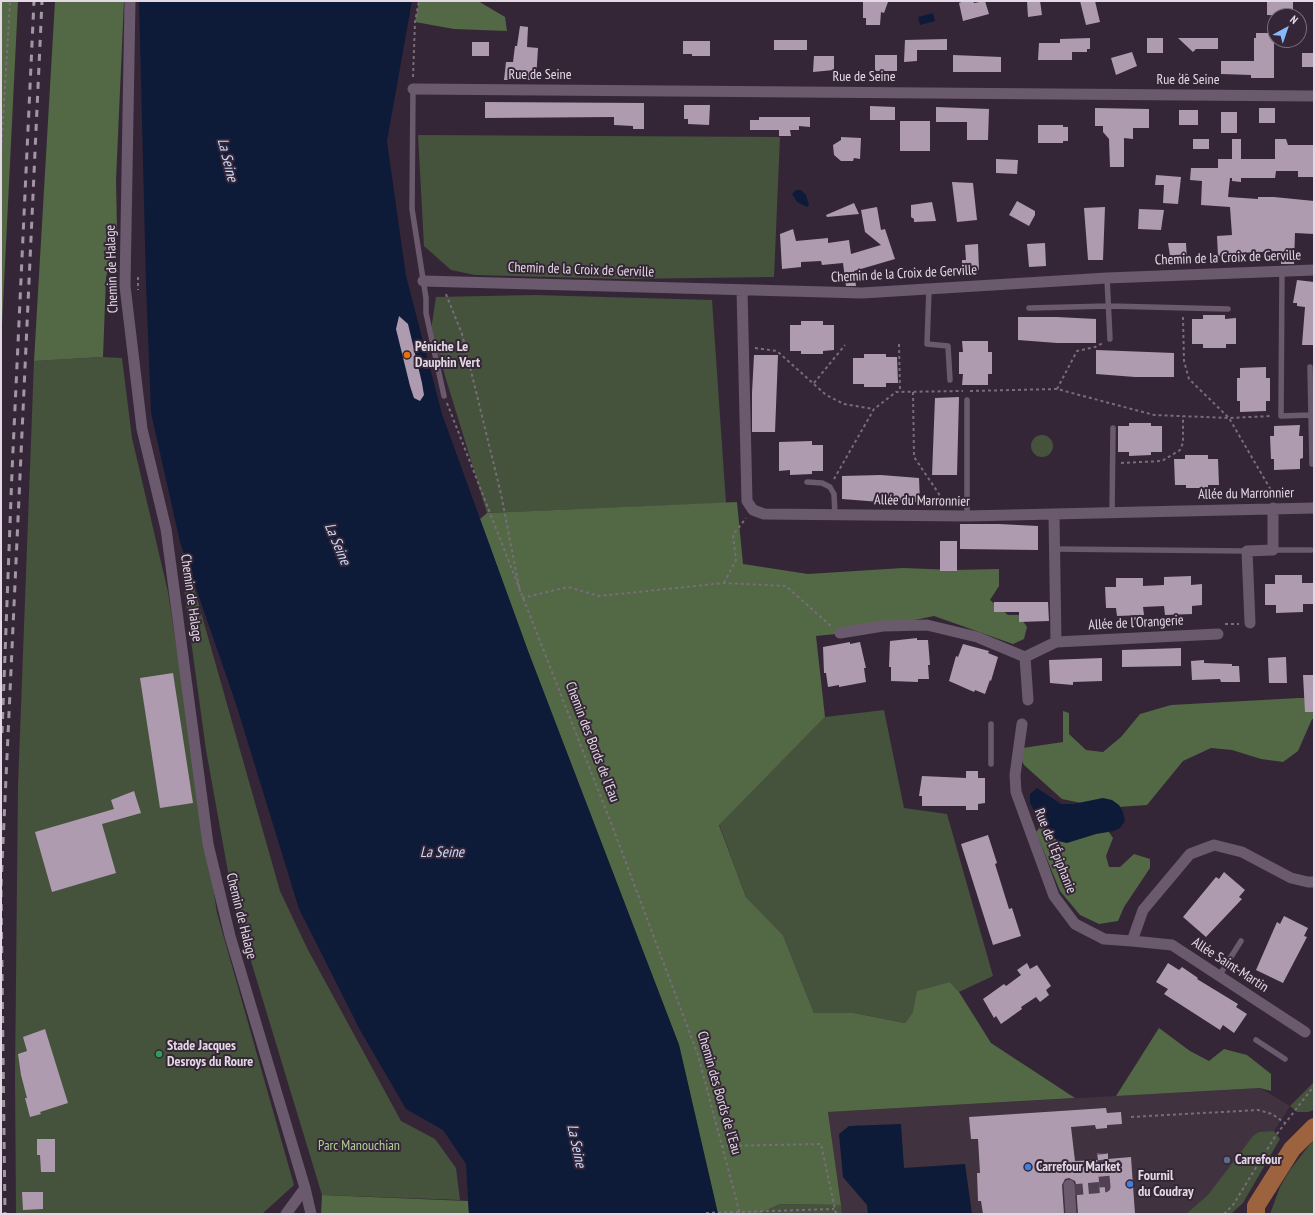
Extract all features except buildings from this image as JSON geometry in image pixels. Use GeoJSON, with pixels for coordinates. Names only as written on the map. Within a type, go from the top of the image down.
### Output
{"type":"FeatureCollection","features":[{"type":"Feature","properties":{"kind":"main road"},"geometry":{"type":"LineString","coordinates":[[1256,1214],[1256,1206],[1288,1155],[1302,1138],[1314,1127]]}},
{"type":"Feature","properties":{"kind":"street","name":"Chemin de Halage"},"geometry":{"type":"LineString","coordinates":[[130,1],[125,286],[142,429],[166,529],[208,844],[230,936],[305,1188],[311,1214]]}},
{"type":"Feature","properties":{"kind":"street","name":"Rue de Seine"},"geometry":{"type":"LineString","coordinates":[[413,89],[1314,96]]}},
{"type":"Feature","properties":{"kind":"street","name":"Chemin de la Croix de Gerville"},"geometry":{"type":"LineString","coordinates":[[423,281],[862,293],[1107,278],[1314,270]]}},
{"type":"Feature","properties":{"kind":"street"},"geometry":{"type":"LineString","coordinates":[[742,290],[746,501],[753,510]]}},
{"type":"Feature","properties":{"kind":"street"},"geometry":{"type":"LineString","coordinates":[[1250,623],[1247,551],[1274,550],[1277,508]]}},
{"type":"Feature","properties":{"kind":"street","name":"Allée du Marronnier"},"geometry":{"type":"LineString","coordinates":[[753,510],[764,514],[967,516],[1314,508]]}},
{"type":"Feature","properties":{"kind":"street"},"geometry":{"type":"LineString","coordinates":[[840,633],[883,626],[927,625],[977,637],[1026,657],[1056,642],[1054,514]]}},
{"type":"Feature","properties":{"kind":"street","name":"Allée de l'Orangerie"},"geometry":{"type":"LineString","coordinates":[[1056,642],[1218,634]]}},
{"type":"Feature","properties":{"kind":"street"},"geometry":{"type":"LineString","coordinates":[[1026,657],[1028,700]]}},
{"type":"Feature","properties":{"kind":"street","name":"Rue de l'Épiphanie"},"geometry":{"type":"LineString","coordinates":[[1022,724],[1015,775],[1016,792],[1054,896],[1075,924],[1104,939],[1132,941]]}},
{"type":"Feature","properties":{"kind":"street"},"geometry":{"type":"LineString","coordinates":[[1132,941],[1143,910],[1190,854],[1214,845],[1242,852],[1291,878],[1314,882]]}},
{"type":"Feature","properties":{"kind":"street","name":"Allée Saint-Martin"},"geometry":{"type":"LineString","coordinates":[[1132,941],[1172,945],[1305,1032]]}},
{"type":"Feature","properties":{"kind":"street"},"geometry":{"type":"LineString","coordinates":[[286,1214],[305,1188]]}},
{"type":"Feature","properties":{"kind":"street"},"geometry":{"type":"LineString","coordinates":[[1070,1188],[1071,1214]]}},
{"type":"Feature","properties":{"kind":"lane"},"geometry":{"type":"LineString","coordinates":[[413,89],[412,209],[423,281],[426,313],[444,396]]}},
{"type":"Feature","properties":{"kind":"lane"},"geometry":{"type":"LineString","coordinates":[[1282,271],[1281,416],[1311,415]]}},
{"type":"Feature","properties":{"kind":"lane"},"geometry":{"type":"LineString","coordinates":[[1107,278],[1110,339]]}},
{"type":"Feature","properties":{"kind":"lane"},"geometry":{"type":"LineString","coordinates":[[929,289],[927,344],[948,346],[950,380]]}},
{"type":"Feature","properties":{"kind":"lane"},"geometry":{"type":"LineString","coordinates":[[1028,308],[1109,306],[1228,309]]}},
{"type":"Feature","properties":{"kind":"lane"},"geometry":{"type":"LineString","coordinates":[[1310,366],[1312,464]]}},
{"type":"Feature","properties":{"kind":"lane"},"geometry":{"type":"LineString","coordinates":[[967,400],[967,516]]}},
{"type":"Feature","properties":{"kind":"lane"},"geometry":{"type":"LineString","coordinates":[[1112,428],[1112,512]]}},
{"type":"Feature","properties":{"kind":"lane"},"geometry":{"type":"LineString","coordinates":[[807,482],[822,483],[830,487],[834,494],[835,515]]}},
{"type":"Feature","properties":{"kind":"lane"},"geometry":{"type":"LineString","coordinates":[[1054,549],[1247,551]]}},
{"type":"Feature","properties":{"kind":"lane"},"geometry":{"type":"LineString","coordinates":[[1274,550],[1311,550]]}},
{"type":"Feature","properties":{"kind":"lane"},"geometry":{"type":"LineString","coordinates":[[990,764],[991,724]]}},
{"type":"Feature","properties":{"kind":"lane"},"geometry":{"type":"LineString","coordinates":[[1219,976],[1241,941]]}},
{"type":"Feature","properties":{"kind":"lane"},"geometry":{"type":"LineString","coordinates":[[1256,1040],[1285,1059]]}},
{"type":"Feature","properties":{"kind":"path"},"geometry":{"type":"LineString","coordinates":[[1,156],[10,1]]}},
{"type":"Feature","properties":{"kind":"path"},"geometry":{"type":"LineString","coordinates":[[413,89],[415,22],[419,1]]}},
{"type":"Feature","properties":{"kind":"path"},"geometry":{"type":"LineString","coordinates":[[441,281],[462,334],[501,494],[522,598],[568,587],[600,596],[724,583],[786,586],[840,633]]}},
{"type":"Feature","properties":{"kind":"path"},"geometry":{"type":"LineString","coordinates":[[1183,308],[1184,361],[1189,379],[1229,418],[1277,508]]}},
{"type":"Feature","properties":{"kind":"path"},"geometry":{"type":"LineString","coordinates":[[1057,389],[1077,352],[1095,347],[1110,339]]}},
{"type":"Feature","properties":{"kind":"path"},"geometry":{"type":"LineString","coordinates":[[899,344],[900,392]]}},
{"type":"Feature","properties":{"kind":"path"},"geometry":{"type":"LineString","coordinates":[[814,383],[845,345]]}},
{"type":"Feature","properties":{"kind":"path"},"geometry":{"type":"LineString","coordinates":[[744,347],[777,351],[826,395],[844,404],[874,409]]}},
{"type":"Feature","properties":{"kind":"path"},"geometry":{"type":"LineString","coordinates":[[830,487],[874,409],[896,392],[1057,389],[1154,415],[1229,418],[1281,416]]}},
{"type":"Feature","properties":{"kind":"path"},"geometry":{"type":"LineString","coordinates":[[913,392],[914,457],[939,494],[941,516]]}},
{"type":"Feature","properties":{"kind":"path","name":"Chemin des Bords de l’Eau"},"geometry":{"type":"LineString","coordinates":[[444,396],[613,828],[698,1055],[740,1214]]}},
{"type":"Feature","properties":{"kind":"path"},"geometry":{"type":"LineString","coordinates":[[1112,464],[1162,461],[1180,450],[1183,443],[1183,416]]}},
{"type":"Feature","properties":{"kind":"path"},"geometry":{"type":"LineString","coordinates":[[724,583],[736,560],[733,535],[753,510]]}},
{"type":"Feature","properties":{"kind":"path"},"geometry":{"type":"LineString","coordinates":[[1224,1214],[1233,1205],[1285,1122],[1314,1086]]}},
{"type":"Feature","properties":{"kind":"path"},"geometry":{"type":"LineString","coordinates":[[1131,1118],[1258,1110],[1272,1114],[1285,1122]]}},
{"type":"Feature","properties":{"kind":"path"},"geometry":{"type":"LineString","coordinates":[[721,1146],[821,1144],[836,1214]]}},
{"type":"Feature","properties":{"kind":"path"},"geometry":{"type":"LineString","coordinates":[[706,1213],[834,1209]]}},
{"type":"Feature","properties":{"kind":"shaded area"},"geometry":{"type":"Polygon","coordinates":[[[1260,1088],[1290,1106],[1257,1158],[1189,1214],[842,1214],[828,1112],[1260,1088]]]}},
{"type":"Feature","properties":{"kind":"green space"},"geometry":{"type":"Polygon","coordinates":[[[1,1],[18,1],[1,345],[1,1]]]}},
{"type":"Feature","properties":{"kind":"green space"},"geometry":{"type":"Polygon","coordinates":[[[55,1],[124,1],[116,180],[117,229],[106,278],[103,357],[34,361],[55,1]]]}},
{"type":"Feature","properties":{"kind":"green space"},"geometry":{"type":"Polygon","coordinates":[[[419,1],[478,1],[505,17],[507,31],[454,29],[415,22],[419,1]]]}},
{"type":"Feature","properties":{"kind":"green space"},"geometry":{"type":"Polygon","coordinates":[[[418,135],[780,137],[774,277],[626,279],[475,275],[451,270],[424,246],[418,135]]]}},
{"type":"Feature","properties":{"kind":"green space"},"geometry":{"type":"Polygon","coordinates":[[[535,295],[712,300],[726,503],[487,513],[431,330],[436,297],[535,295]]]}},
{"type":"Feature","properties":{"kind":"green space"},"geometry":{"type":"Polygon","coordinates":[[[103,357],[122,358],[132,438],[168,592],[217,913],[294,1185],[262,1214],[16,1214],[15,1076],[18,786],[34,361],[103,357]]]}},
{"type":"Feature","properties":{"kind":"green space"},"geometry":{"type":"Polygon","coordinates":[[[1042,435],[1050,438],[1053,446],[1050,454],[1042,457],[1034,454],[1031,446],[1034,438],[1042,435]]]}},
{"type":"Feature","properties":{"kind":"green space"},"geometry":{"type":"Polygon","coordinates":[[[737,502],[743,564],[808,574],[903,568],[954,570],[999,569],[999,586],[990,600],[1008,615],[1019,615],[1027,627],[1024,639],[1013,644],[934,616],[910,621],[886,629],[816,636],[825,717],[719,825],[746,897],[783,935],[814,1013],[854,1013],[905,1023],[913,1012],[917,991],[950,982],[959,992],[991,1043],[1075,1098],[828,1112],[841,1205],[780,1204],[759,1214],[718,1214],[679,1045],[528,651],[480,519],[487,513],[737,502]]]}},
{"type":"Feature","properties":{"kind":"green space","name":"Parc Manouchian"},"geometry":{"type":"Polygon","coordinates":[[[187,563],[280,891],[307,948],[401,1121],[435,1139],[456,1168],[460,1200],[322,1195],[234,905],[206,750],[184,589],[187,563]]]}},
{"type":"Feature","properties":{"kind":"green space"},"geometry":{"type":"Polygon","coordinates":[[[1314,698],[1314,719],[1312,719],[1298,751],[1283,762],[1261,759],[1232,750],[1211,748],[1183,761],[1147,805],[1105,808],[1062,799],[1024,765],[1016,749],[1063,742],[1063,711],[1069,713],[1069,734],[1086,750],[1103,752],[1121,737],[1140,714],[1171,705],[1314,698]]]}},
{"type":"Feature","properties":{"kind":"green space"},"geometry":{"type":"Polygon","coordinates":[[[884,710],[904,808],[947,814],[993,976],[959,992],[950,982],[913,1012],[905,1023],[854,1013],[814,1013],[783,935],[746,897],[719,824],[825,717],[884,710]]]}},
{"type":"Feature","properties":{"kind":"green space"},"geometry":{"type":"Polygon","coordinates":[[[1044,822],[1102,822],[1113,838],[1106,856],[1109,867],[1120,867],[1134,854],[1150,859],[1150,868],[1124,907],[1118,921],[1099,924],[1080,915],[1060,891],[1036,832],[1044,822]]]}},
{"type":"Feature","properties":{"kind":"green space"},"geometry":{"type":"Polygon","coordinates":[[[1159,1028],[1190,1051],[1209,1061],[1224,1049],[1247,1055],[1271,1074],[1271,1091],[1260,1088],[1116,1096],[1159,1028]]]}},
{"type":"Feature","properties":{"kind":"green space"},"geometry":{"type":"Polygon","coordinates":[[[1314,1082],[1314,1110],[1308,1112],[1297,1112],[1290,1106],[1314,1082]]]}},
{"type":"Feature","properties":{"kind":"green space"},"geometry":{"type":"Polygon","coordinates":[[[1274,1131],[1280,1139],[1243,1203],[1231,1214],[1186,1214],[1208,1195],[1253,1136],[1259,1132],[1274,1131]]]}},
{"type":"Feature","properties":{"kind":"green space"},"geometry":{"type":"Polygon","coordinates":[[[1314,1139],[1314,1214],[1270,1214],[1280,1187],[1290,1170],[1314,1139]]]}},
{"type":"Feature","properties":{"kind":"green space"},"geometry":{"type":"Polygon","coordinates":[[[322,1195],[468,1201],[469,1214],[321,1214],[322,1195]]]}},
{"type":"Feature","properties":{"kind":"green space"},"geometry":{"type":"Polygon","coordinates":[[[780,1204],[841,1205],[842,1214],[759,1214],[780,1204]]]}},
{"type":"Feature","properties":{"kind":"water","name":"La Seine"},"geometry":{"type":"Polygon","coordinates":[[[139,1],[412,1],[387,141],[406,276],[442,414],[528,651],[679,1045],[718,1214],[469,1214],[466,1164],[443,1130],[406,1109],[360,1030],[299,909],[236,704],[180,542],[151,413],[146,284],[139,1]]]}},
{"type":"Feature","properties":{"kind":"water"},"geometry":{"type":"Polygon","coordinates":[[[933,13],[935,21],[920,25],[918,17],[933,13]]]}},
{"type":"Feature","properties":{"kind":"water"},"geometry":{"type":"Polygon","coordinates":[[[796,190],[801,190],[806,195],[809,205],[807,207],[797,202],[792,194],[796,190]]]}},
{"type":"Feature","properties":{"kind":"water"},"geometry":{"type":"Polygon","coordinates":[[[1037,788],[1061,804],[1073,804],[1103,798],[1112,800],[1119,805],[1123,812],[1125,821],[1120,828],[1114,831],[1096,834],[1067,843],[1058,841],[1051,836],[1039,820],[1030,803],[1030,794],[1037,788]]]}},
{"type":"Feature","properties":{"kind":"water"},"geometry":{"type":"Polygon","coordinates":[[[901,1124],[904,1168],[965,1164],[972,1214],[868,1214],[867,1205],[843,1177],[839,1134],[849,1126],[901,1124]]]}},
{"type":"Feature","properties":{"kind":"tunnel"},"geometry":{"type":"LineString","coordinates":[[1072,1190],[1105,1187],[1102,1153]]}},
{"type":"Feature","properties":{"kind":"railway"},"geometry":{"type":"LineString","coordinates":[[2,733],[12,472],[34,1]]}},
{"type":"Feature","properties":{"kind":"railway"},"geometry":{"type":"LineString","coordinates":[[1,886],[42,1]]}},
{"type":"Feature","properties":{"kind":"railway"},"geometry":{"type":"LineString","coordinates":[[1,890],[5,1214]]}},
{"type":"Feature","properties":{"kind":"place","name":"Péniche Le Dauphin Vert"},"geometry":{"type":"Point","coordinates":[407,355]}},
{"type":"Feature","properties":{"kind":"place","name":"Stade Jacques Desroys du Roure"},"geometry":{"type":"Point","coordinates":[159,1054]}},
{"type":"Feature","properties":{"kind":"place","name":"Carrefour"},"geometry":{"type":"Point","coordinates":[1227,1160]}},
{"type":"Feature","properties":{"kind":"place","name":"Carrefour Market"},"geometry":{"type":"Point","coordinates":[1028,1167]}},
{"type":"Feature","properties":{"kind":"place","name":"Fournil du Coudray"},"geometry":{"type":"Point","coordinates":[1130,1184]}}]}
